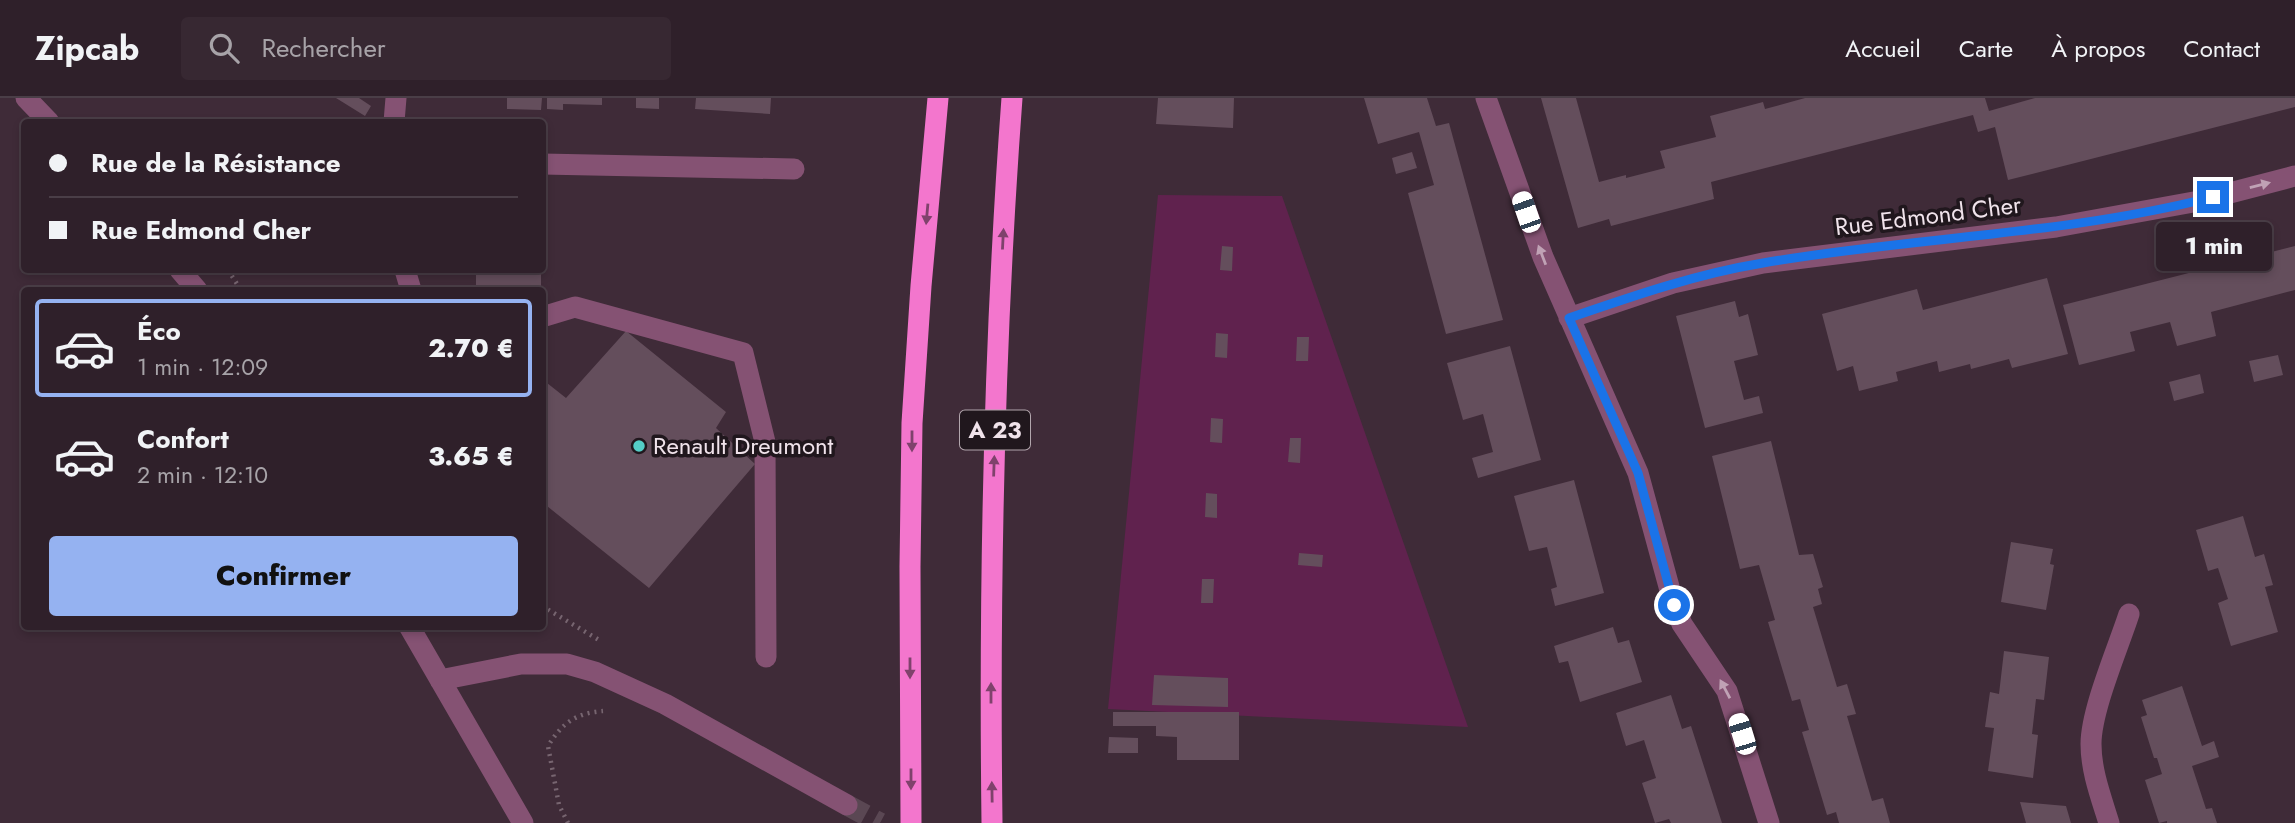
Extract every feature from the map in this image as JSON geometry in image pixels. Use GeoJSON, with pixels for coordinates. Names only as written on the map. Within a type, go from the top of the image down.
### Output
{"type":"FeatureCollection","features":[{"type":"Feature","properties":{"kind":"highway"},"geometry":{"type":"LineString","coordinates":[[930,98],[934,146]]}},
{"type":"Feature","properties":{"kind":"highway"},"geometry":{"type":"LineString","coordinates":[[911,823],[912,423],[920,286],[938,98]]}},
{"type":"Feature","properties":{"kind":"highway","name":"A 23"},"geometry":{"type":"LineString","coordinates":[[992,823],[991,609],[995,436],[1012,98]]}},
{"type":"Feature","properties":{"kind":"street"},"geometry":{"type":"LineString","coordinates":[[26,98],[46,119]]}},
{"type":"Feature","properties":{"kind":"street"},"geometry":{"type":"LineString","coordinates":[[394,119],[396,98]]}},
{"type":"Feature","properties":{"kind":"street"},"geometry":{"type":"LineString","coordinates":[[1486,98],[1543,257],[1638,473],[1674,605],[1682,624],[1727,691],[1769,823]]}},
{"type":"Feature","properties":{"kind":"street"},"geometry":{"type":"LineString","coordinates":[[546,164],[793,169]]}},
{"type":"Feature","properties":{"kind":"street","name":"Rue Edmond Cher"},"geometry":{"type":"LineString","coordinates":[[1569,318],[1673,283],[1763,263],[2056,227],[2199,201],[2295,176]]}},
{"type":"Feature","properties":{"kind":"street"},"geometry":{"type":"LineString","coordinates":[[183,273],[194,287]]}},
{"type":"Feature","properties":{"kind":"street"},"geometry":{"type":"LineString","coordinates":[[546,316],[575,307],[743,353],[765,442],[766,657]]}},
{"type":"Feature","properties":{"kind":"street"},"geometry":{"type":"LineString","coordinates":[[2109,823],[2093,769],[2091,741],[2098,708],[2129,614]]}},
{"type":"Feature","properties":{"kind":"street"},"geometry":{"type":"LineString","coordinates":[[411,630],[523,823]]}},
{"type":"Feature","properties":{"kind":"street"},"geometry":{"type":"LineString","coordinates":[[440,680],[521,664],[567,664],[596,672],[664,704],[847,805]]}},
{"type":"Feature","properties":{"kind":"shaded area"},"geometry":{"type":"Polygon","coordinates":[[[1158,195],[1282,196],[1468,727],[1108,709],[1158,195]]]}},
{"type":"Feature","properties":{"kind":"building"},"geometry":{"type":"Polygon","coordinates":[[[336,98],[359,98],[371,106],[365,116],[336,98]]]}},
{"type":"Feature","properties":{"kind":"building"},"geometry":{"type":"Polygon","coordinates":[[[507,98],[542,98],[541,110],[507,109],[507,98]]]}},
{"type":"Feature","properties":{"kind":"building"},"geometry":{"type":"Polygon","coordinates":[[[547,98],[602,98],[602,105],[563,104],[563,110],[547,109],[547,98]]]}},
{"type":"Feature","properties":{"kind":"building"},"geometry":{"type":"Polygon","coordinates":[[[636,98],[659,98],[659,109],[636,108],[636,98]]]}},
{"type":"Feature","properties":{"kind":"building"},"geometry":{"type":"Polygon","coordinates":[[[696,98],[771,98],[770,114],[695,109],[696,98]]]}},
{"type":"Feature","properties":{"kind":"building"},"geometry":{"type":"Polygon","coordinates":[[[1158,98],[1234,98],[1233,128],[1156,124],[1158,98]]]}},
{"type":"Feature","properties":{"kind":"building"},"geometry":{"type":"Polygon","coordinates":[[[1364,98],[1427,98],[1436,126],[1449,123],[1503,320],[1446,334],[1408,193],[1434,185],[1419,132],[1378,144],[1364,98]]]}},
{"type":"Feature","properties":{"kind":"building"},"geometry":{"type":"Polygon","coordinates":[[[1541,98],[1576,98],[1599,182],[1665,168],[1660,151],[1716,137],[1710,116],[1763,102],[1765,109],[1805,98],[1985,98],[1989,111],[2035,98],[2295,98],[2295,107],[2008,180],[1995,127],[1978,132],[1973,115],[1711,182],[1714,199],[1611,226],[1609,219],[1578,228],[1541,98]]]}},
{"type":"Feature","properties":{"kind":"building"},"geometry":{"type":"Polygon","coordinates":[[[1412,152],[1417,168],[1396,174],[1392,158],[1412,152]]]}},
{"type":"Feature","properties":{"kind":"building"},"geometry":{"type":"Polygon","coordinates":[[[1222,246],[1233,247],[1232,271],[1220,270],[1222,246]]]}},
{"type":"Feature","properties":{"kind":"building"},"geometry":{"type":"Polygon","coordinates":[[[2295,246],[2295,290],[2211,312],[2216,336],[2177,346],[2170,322],[2130,332],[2135,351],[2079,365],[2063,305],[2295,246]]]}},
{"type":"Feature","properties":{"kind":"building"},"geometry":{"type":"Polygon","coordinates":[[[476,273],[541,273],[541,287],[476,287],[476,273]]]}},
{"type":"Feature","properties":{"kind":"building"},"geometry":{"type":"Polygon","coordinates":[[[2047,278],[2068,354],[2012,368],[2009,359],[1971,369],[1970,364],[1939,372],[1937,361],[1896,372],[1898,381],[1859,391],[1853,366],[1837,371],[1822,314],[1917,289],[1923,310],[2047,278]]]}},
{"type":"Feature","properties":{"kind":"building"},"geometry":{"type":"Polygon","coordinates":[[[1735,301],[1739,317],[1748,314],[1758,355],[1734,361],[1744,400],[1759,396],[1763,413],[1705,428],[1676,316],[1735,301]]]}},
{"type":"Feature","properties":{"kind":"building","name":"Renault Dreumont"},"geometry":{"type":"Polygon","coordinates":[[[626,331],[726,412],[716,428],[755,464],[649,588],[546,505],[546,382],[566,398],[626,331]]]}},
{"type":"Feature","properties":{"kind":"building"},"geometry":{"type":"Polygon","coordinates":[[[1216,333],[1228,334],[1227,358],[1215,357],[1216,333]]]}},
{"type":"Feature","properties":{"kind":"building"},"geometry":{"type":"Polygon","coordinates":[[[1297,337],[1309,337],[1308,361],[1296,361],[1297,337]]]}},
{"type":"Feature","properties":{"kind":"building"},"geometry":{"type":"Polygon","coordinates":[[[1510,346],[1541,460],[1478,478],[1472,458],[1493,452],[1483,414],[1463,420],[1447,363],[1510,346]]]}},
{"type":"Feature","properties":{"kind":"building"},"geometry":{"type":"Polygon","coordinates":[[[2278,355],[2283,375],[2254,382],[2249,361],[2278,355]]]}},
{"type":"Feature","properties":{"kind":"building"},"geometry":{"type":"Polygon","coordinates":[[[2200,374],[2204,393],[2174,401],[2169,382],[2200,374]]]}},
{"type":"Feature","properties":{"kind":"building"},"geometry":{"type":"Polygon","coordinates":[[[1211,418],[1223,419],[1222,443],[1210,442],[1211,418]]]}},
{"type":"Feature","properties":{"kind":"building"},"geometry":{"type":"Polygon","coordinates":[[[1290,438],[1301,438],[1300,463],[1288,462],[1290,438]]]}},
{"type":"Feature","properties":{"kind":"building"},"geometry":{"type":"Polygon","coordinates":[[[1771,441],[1799,555],[1813,554],[1823,587],[1818,589],[1822,604],[1813,607],[1837,687],[1847,684],[1856,714],[1847,716],[1872,801],[1883,798],[1890,823],[1839,823],[1836,812],[1827,815],[1802,732],[1809,730],[1800,699],[1792,701],[1768,622],[1775,620],[1759,565],[1740,569],[1712,456],[1771,441]]]}},
{"type":"Feature","properties":{"kind":"building"},"geometry":{"type":"Polygon","coordinates":[[[1574,480],[1604,593],[1555,606],[1551,589],[1557,587],[1547,547],[1529,551],[1514,496],[1574,480]]]}},
{"type":"Feature","properties":{"kind":"building"},"geometry":{"type":"Polygon","coordinates":[[[1206,493],[1217,494],[1217,518],[1205,517],[1206,493]]]}},
{"type":"Feature","properties":{"kind":"building"},"geometry":{"type":"Polygon","coordinates":[[[2243,516],[2255,557],[2264,554],[2273,585],[2265,587],[2278,632],[2231,646],[2218,603],[2228,599],[2218,568],[2208,571],[2196,530],[2243,516]]]}},
{"type":"Feature","properties":{"kind":"building"},"geometry":{"type":"Polygon","coordinates":[[[2011,542],[2053,549],[2050,564],[2054,565],[2046,610],[2001,602],[2011,542]]]}},
{"type":"Feature","properties":{"kind":"building"},"geometry":{"type":"Polygon","coordinates":[[[1299,553],[1323,555],[1322,567],[1298,565],[1299,553]]]}},
{"type":"Feature","properties":{"kind":"building"},"geometry":{"type":"Polygon","coordinates":[[[1202,579],[1214,579],[1213,603],[1201,603],[1202,579]]]}},
{"type":"Feature","properties":{"kind":"building"},"geometry":{"type":"Polygon","coordinates":[[[1613,627],[1618,643],[1629,640],[1642,682],[1580,702],[1568,661],[1559,663],[1554,646],[1613,627]]]}},
{"type":"Feature","properties":{"kind":"building"},"geometry":{"type":"Polygon","coordinates":[[[2004,651],[2049,657],[2044,700],[2036,699],[2032,734],[2038,735],[2033,778],[1988,771],[1994,728],[1985,727],[1990,692],[1999,694],[2004,651]]]}},
{"type":"Feature","properties":{"kind":"building"},"geometry":{"type":"Polygon","coordinates":[[[1154,675],[1228,678],[1228,707],[1152,705],[1154,675]]]}},
{"type":"Feature","properties":{"kind":"building"},"geometry":{"type":"Polygon","coordinates":[[[2182,686],[2202,746],[2214,741],[2219,757],[2192,766],[2206,809],[2212,808],[2217,823],[2159,823],[2145,780],[2162,774],[2141,717],[2147,715],[2142,700],[2182,686]]]}},
{"type":"Feature","properties":{"kind":"building"},"geometry":{"type":"Polygon","coordinates":[[[1671,695],[1682,729],[1691,726],[1722,823],[1671,823],[1669,819],[1655,823],[1642,783],[1656,778],[1644,740],[1626,746],[1616,713],[1671,695]]]}},
{"type":"Feature","properties":{"kind":"building"},"geometry":{"type":"Polygon","coordinates":[[[1113,712],[1239,712],[1239,760],[1177,760],[1177,737],[1156,736],[1156,726],[1113,726],[1113,712]]]}},
{"type":"Feature","properties":{"kind":"building"},"geometry":{"type":"Polygon","coordinates":[[[1109,737],[1138,738],[1138,753],[1108,753],[1109,737]]]}},
{"type":"Feature","properties":{"kind":"building"},"geometry":{"type":"Polygon","coordinates":[[[2020,802],[2066,806],[2071,823],[2026,823],[2020,802]]]}},
{"type":"Feature","properties":{"kind":"tunnel"},"geometry":{"type":"LineString","coordinates":[[847,805],[880,823]]}},
{"type":"Feature","properties":{"kind":"place","name":"Renault Dreumont"},"geometry":{"type":"Point","coordinates":[639,446]}},
{"type":"Feature","properties":{"kind":"route"},"geometry":{"type":"LineString","coordinates":[[1674,605],[1638,473],[1569,318],[1673,283],[1763,263],[2056,227],[2213,197]]}}]}
